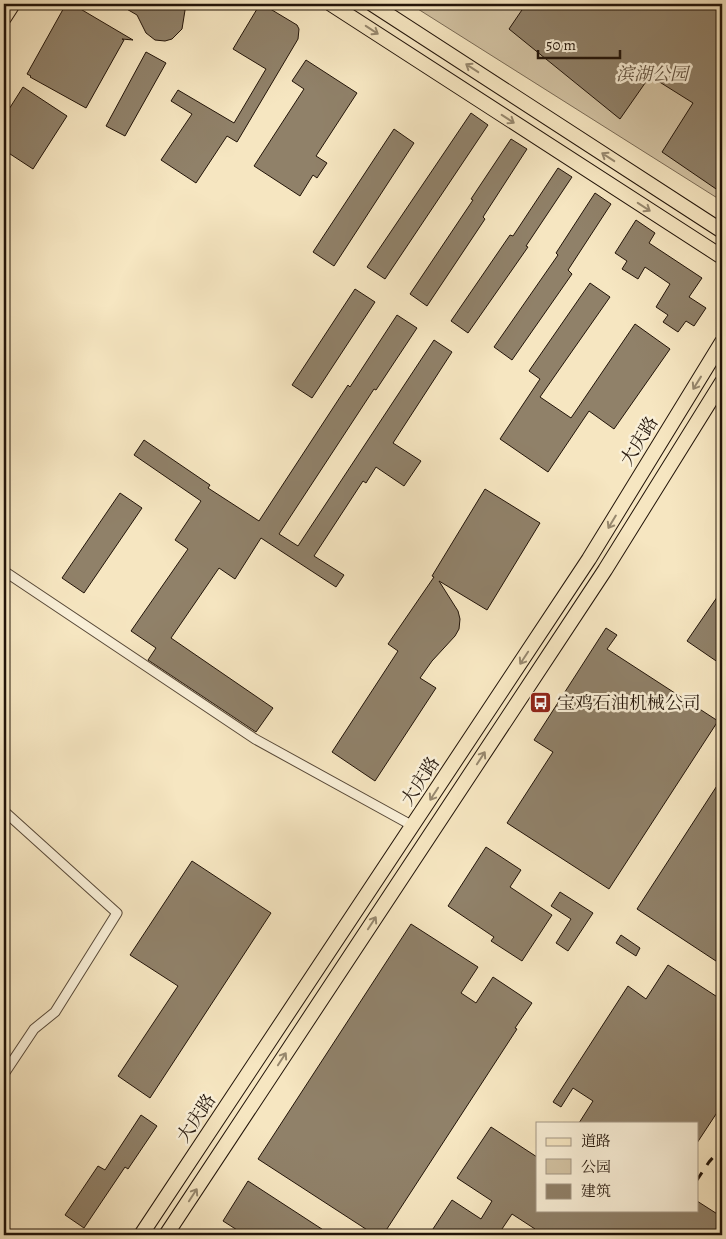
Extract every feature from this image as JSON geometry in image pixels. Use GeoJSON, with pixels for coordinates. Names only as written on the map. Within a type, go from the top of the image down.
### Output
{"type":"FeatureCollection","features":[{"type":"Feature","properties":{"kind":"main road"},"geometry":{"type":"LineString","coordinates":[[4,18],[13,4]]}},
{"type":"Feature","properties":{"kind":"main road"},"geometry":{"type":"LineString","coordinates":[[331,4],[722,257]]}},
{"type":"Feature","properties":{"kind":"main road"},"geometry":{"type":"LineString","coordinates":[[372,4],[722,231]]}},
{"type":"Feature","properties":{"kind":"main road","name":"大庆路"},"geometry":{"type":"LineString","coordinates":[[141,1235],[589,559],[722,342]]}},
{"type":"Feature","properties":{"kind":"main road"},"geometry":{"type":"LineString","coordinates":[[166,1235],[605,570],[722,382]]}},
{"type":"Feature","properties":{"kind":"street"},"geometry":{"type":"LineString","coordinates":[[4,571],[255,739],[413,826]]}},
{"type":"Feature","properties":{"kind":"street"},"geometry":{"type":"LineString","coordinates":[[4,811],[117,913],[55,1012],[34,1029],[4,1074]]}},
{"type":"Feature","properties":{"kind":"green space","name":"滨湖公园"},"geometry":{"type":"Polygon","coordinates":[[[410,4],[722,4],[722,201],[410,4]]]}},
{"type":"Feature","properties":{"kind":"building"},"geometry":{"type":"Polygon","coordinates":[[[66,4],[72,4],[133,40],[122,39],[124,40],[86,108],[27,74],[66,4]]]}},
{"type":"Feature","properties":{"kind":"building"},"geometry":{"type":"Polygon","coordinates":[[[118,4],[186,4],[182,29],[172,39],[165,41],[155,40],[146,33],[137,15],[118,4]]]}},
{"type":"Feature","properties":{"kind":"building"},"geometry":{"type":"Polygon","coordinates":[[[260,4],[297,25],[299,29],[298,39],[237,142],[227,136],[196,183],[161,160],[192,114],[171,101],[178,90],[234,123],[266,69],[233,49],[260,4]]]}},
{"type":"Feature","properties":{"kind":"building","name":"滨湖公园"},"geometry":{"type":"Polygon","coordinates":[[[526,4],[722,4],[722,193],[662,152],[693,103],[650,76],[620,119],[509,29],[526,4]]]}},
{"type":"Feature","properties":{"kind":"building"},"geometry":{"type":"Polygon","coordinates":[[[146,52],[166,63],[125,136],[106,126],[146,52]]]}},
{"type":"Feature","properties":{"kind":"building"},"geometry":{"type":"Polygon","coordinates":[[[306,60],[357,93],[316,156],[327,163],[317,178],[313,175],[300,196],[254,166],[304,89],[292,81],[306,60]]]}},
{"type":"Feature","properties":{"kind":"building"},"geometry":{"type":"Polygon","coordinates":[[[23,87],[67,116],[33,169],[4,150],[4,117],[23,87]]]}},
{"type":"Feature","properties":{"kind":"building"},"geometry":{"type":"Polygon","coordinates":[[[471,113],[488,125],[385,279],[367,267],[471,113]]]}},
{"type":"Feature","properties":{"kind":"building"},"geometry":{"type":"Polygon","coordinates":[[[394,129],[414,143],[334,266],[313,252],[394,129]]]}},
{"type":"Feature","properties":{"kind":"building"},"geometry":{"type":"Polygon","coordinates":[[[511,139],[527,149],[483,217],[485,219],[427,306],[410,294],[511,139]]]}},
{"type":"Feature","properties":{"kind":"building"},"geometry":{"type":"Polygon","coordinates":[[[558,168],[572,177],[526,246],[528,247],[468,333],[451,321],[510,235],[513,236],[558,168]]]}},
{"type":"Feature","properties":{"kind":"building"},"geometry":{"type":"Polygon","coordinates":[[[595,193],[611,204],[568,270],[572,274],[512,360],[494,347],[558,255],[556,253],[595,193]]]}},
{"type":"Feature","properties":{"kind":"building"},"geometry":{"type":"Polygon","coordinates":[[[636,220],[655,233],[649,243],[702,278],[689,297],[706,308],[694,326],[686,321],[678,332],[663,322],[668,315],[656,307],[670,284],[645,267],[638,279],[622,269],[627,261],[615,253],[636,220]]]}},
{"type":"Feature","properties":{"kind":"building"},"geometry":{"type":"Polygon","coordinates":[[[590,283],[610,297],[540,397],[571,418],[635,324],[670,349],[614,429],[589,411],[548,472],[500,439],[540,379],[529,371],[590,283]]]}},
{"type":"Feature","properties":{"kind":"building"},"geometry":{"type":"Polygon","coordinates":[[[355,289],[375,302],[312,398],[292,385],[355,289]]]}},
{"type":"Feature","properties":{"kind":"building"},"geometry":{"type":"Polygon","coordinates":[[[397,315],[417,328],[376,390],[374,389],[279,534],[298,546],[434,340],[452,352],[393,443],[421,461],[404,486],[376,467],[366,483],[363,481],[314,556],[344,575],[336,587],[261,538],[235,579],[219,568],[171,638],[273,708],[256,732],[148,660],[156,648],[131,631],[188,549],[175,540],[201,501],[134,455],[144,440],[210,485],[208,488],[259,521],[348,385],[350,387],[397,315]]]}},
{"type":"Feature","properties":{"kind":"building"},"geometry":{"type":"Polygon","coordinates":[[[485,489],[540,523],[487,610],[439,581],[458,611],[460,619],[459,629],[420,678],[436,688],[375,781],[332,752],[398,651],[388,644],[434,577],[432,576],[485,489]]]}},
{"type":"Feature","properties":{"kind":"building"},"geometry":{"type":"Polygon","coordinates":[[[120,493],[142,508],[84,593],[62,578],[120,493]]]}},
{"type":"Feature","properties":{"kind":"building"},"geometry":{"type":"Polygon","coordinates":[[[722,590],[722,665],[687,641],[722,590]]]}},
{"type":"Feature","properties":{"kind":"building"},"geometry":{"type":"Polygon","coordinates":[[[606,628],[617,635],[607,649],[718,721],[609,889],[507,823],[553,752],[534,740],[606,628]]]}},
{"type":"Feature","properties":{"kind":"building"},"geometry":{"type":"Polygon","coordinates":[[[722,778],[722,965],[637,909],[722,778]]]}},
{"type":"Feature","properties":{"kind":"building"},"geometry":{"type":"Polygon","coordinates":[[[486,847],[521,870],[510,887],[552,915],[522,961],[491,941],[494,937],[448,906],[486,847]]]}},
{"type":"Feature","properties":{"kind":"building"},"geometry":{"type":"Polygon","coordinates":[[[192,861],[271,913],[150,1098],[118,1076],[178,986],[130,955],[192,861]]]}},
{"type":"Feature","properties":{"kind":"building"},"geometry":{"type":"Polygon","coordinates":[[[560,892],[593,913],[568,951],[556,943],[571,919],[551,906],[560,892]]]}},
{"type":"Feature","properties":{"kind":"building"},"geometry":{"type":"Polygon","coordinates":[[[411,924],[478,967],[461,993],[476,1003],[493,977],[532,1003],[383,1235],[375,1235],[258,1159],[411,924]]]}},
{"type":"Feature","properties":{"kind":"building"},"geometry":{"type":"Polygon","coordinates":[[[621,935],[640,948],[636,956],[616,943],[621,935]]]}},
{"type":"Feature","properties":{"kind":"building"},"geometry":{"type":"Polygon","coordinates":[[[668,965],[722,1000],[722,1105],[698,1141],[698,1122],[580,1122],[593,1101],[573,1088],[561,1107],[553,1102],[628,986],[646,999],[668,965]]]}},
{"type":"Feature","properties":{"kind":"building"},"geometry":{"type":"Polygon","coordinates":[[[141,1115],[157,1126],[128,1169],[125,1167],[84,1228],[65,1215],[98,1166],[105,1170],[141,1115]]]}},
{"type":"Feature","properties":{"kind":"building"},"geometry":{"type":"Polygon","coordinates":[[[491,1127],[536,1156],[536,1212],[698,1212],[698,1202],[722,1217],[722,1235],[530,1235],[535,1229],[512,1214],[498,1235],[429,1235],[452,1200],[481,1219],[492,1201],[457,1178],[491,1127]]]}},
{"type":"Feature","properties":{"kind":"building"},"geometry":{"type":"Polygon","coordinates":[[[248,1181],[331,1235],[245,1235],[223,1221],[248,1181]]]}},
{"type":"Feature","properties":{"kind":"railway"},"geometry":{"type":"LineString","coordinates":[[698,1178],[722,1147]]}},
{"type":"Feature","properties":{"kind":"place","name":"宝鸡石油机械公司"},"geometry":{"type":"Point","coordinates":[541,703]}}]}
